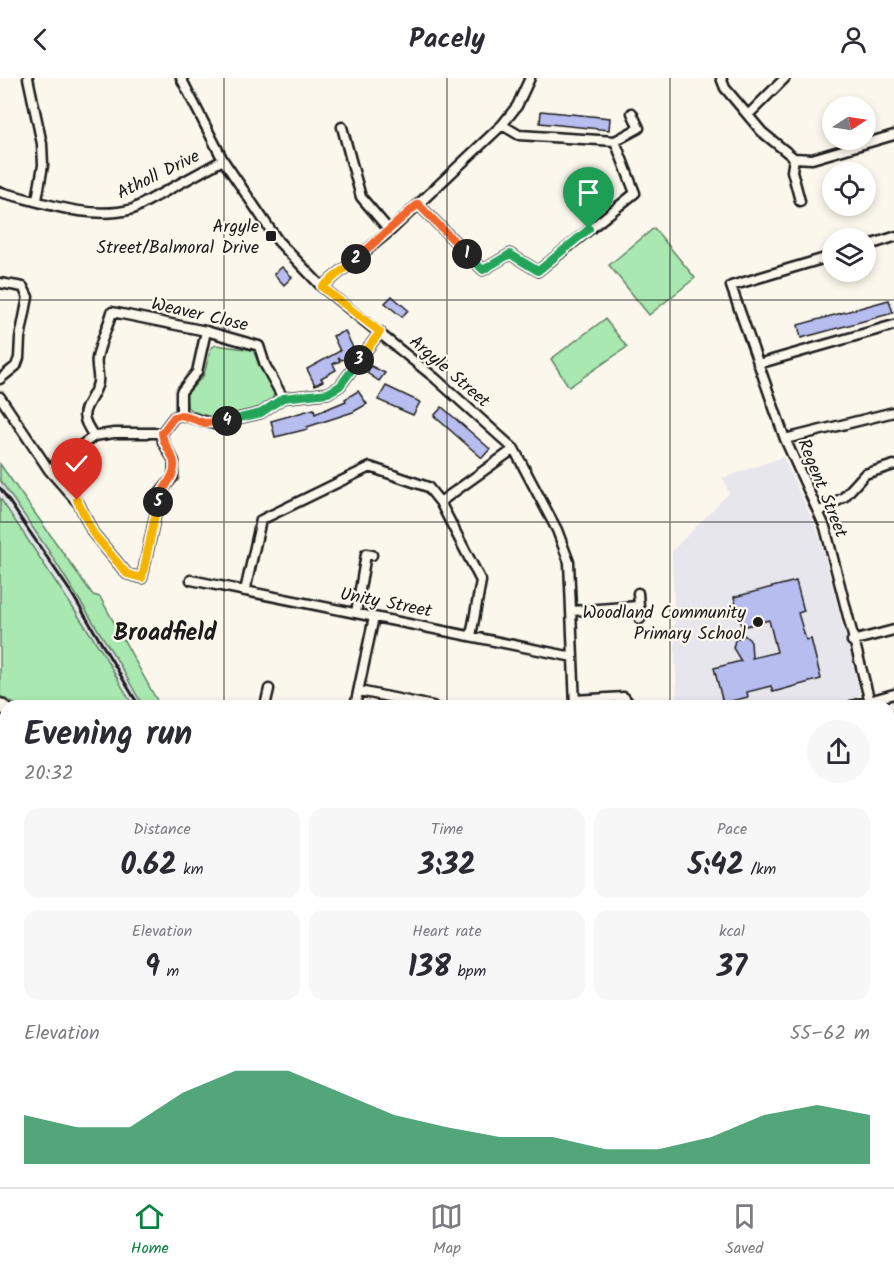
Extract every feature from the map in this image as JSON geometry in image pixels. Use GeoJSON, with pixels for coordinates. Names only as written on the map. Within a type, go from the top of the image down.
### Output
{"type":"FeatureCollection","features":[{"type":"Feature","properties":{"kind":"street"},"geometry":{"type":"LineString","coordinates":[[27,78],[42,144],[43,165],[37,200]]}},
{"type":"Feature","properties":{"kind":"street","name":"Argyle Street"},"geometry":{"type":"LineString","coordinates":[[181,78],[223,160],[278,241],[322,287],[380,332],[514,449],[565,548],[570,574],[575,700]]}},
{"type":"Feature","properties":{"kind":"street"},"geometry":{"type":"LineString","coordinates":[[322,287],[390,231],[502,125],[517,106],[530,78]]}},
{"type":"Feature","properties":{"kind":"street"},"geometry":{"type":"LineString","coordinates":[[721,78],[725,88],[747,115],[777,146],[794,158],[812,159],[894,135]]}},
{"type":"Feature","properties":{"kind":"street"},"geometry":{"type":"LineString","coordinates":[[747,115],[785,78]]}},
{"type":"Feature","properties":{"kind":"street"},"geometry":{"type":"LineString","coordinates":[[502,125],[519,135],[615,141],[639,128],[632,113]]}},
{"type":"Feature","properties":{"kind":"street"},"geometry":{"type":"LineString","coordinates":[[342,127],[361,197],[390,231]]}},
{"type":"Feature","properties":{"kind":"street"},"geometry":{"type":"LineString","coordinates":[[418,204],[483,270],[510,254],[538,271],[635,193],[615,141]]}},
{"type":"Feature","properties":{"kind":"street"},"geometry":{"type":"LineString","coordinates":[[794,158],[792,171],[800,201]]}},
{"type":"Feature","properties":{"kind":"street","name":"Atholl Drive"},"geometry":{"type":"LineString","coordinates":[[0,192],[96,214],[122,212],[133,209],[223,160]]}},
{"type":"Feature","properties":{"kind":"street"},"geometry":{"type":"LineString","coordinates":[[876,243],[894,237]]}},
{"type":"Feature","properties":{"kind":"street","name":"Regent Street"},"geometry":{"type":"LineString","coordinates":[[822,259],[731,286],[785,439],[825,527],[852,641],[869,700]]}},
{"type":"Feature","properties":{"kind":"street"},"geometry":{"type":"LineString","coordinates":[[0,283],[23,287],[28,297],[16,366],[0,379]]}},
{"type":"Feature","properties":{"kind":"street","name":"Weaver Close"},"geometry":{"type":"LineString","coordinates":[[94,436],[86,425],[85,404],[97,386],[96,361],[112,312],[206,331],[259,346],[283,398]]}},
{"type":"Feature","properties":{"kind":"street"},"geometry":{"type":"LineString","coordinates":[[758,364],[894,325]]}},
{"type":"Feature","properties":{"kind":"street"},"geometry":{"type":"LineString","coordinates":[[181,415],[181,392],[197,372],[206,331]]}},
{"type":"Feature","properties":{"kind":"street"},"geometry":{"type":"LineString","coordinates":[[0,397],[50,470],[80,504],[93,533],[127,574],[142,578],[160,493],[172,477],[174,461],[163,442],[162,433],[174,417],[181,415],[214,424],[261,413],[283,398],[314,396],[340,386],[380,332]]}},
{"type":"Feature","properties":{"kind":"street"},"geometry":{"type":"LineString","coordinates":[[785,439],[894,412]]}},
{"type":"Feature","properties":{"kind":"street"},"geometry":{"type":"LineString","coordinates":[[50,470],[94,436],[114,433],[162,433]]}},
{"type":"Feature","properties":{"kind":"street"},"geometry":{"type":"LineString","coordinates":[[440,502],[514,449]]}},
{"type":"Feature","properties":{"kind":"street"},"geometry":{"type":"LineString","coordinates":[[819,512],[844,497],[865,474],[894,465]]}},
{"type":"Feature","properties":{"kind":"street"},"geometry":{"type":"LineString","coordinates":[[245,591],[261,520],[370,467],[428,486],[440,502],[481,582],[471,636]]}},
{"type":"Feature","properties":{"kind":"street"},"geometry":{"type":"LineString","coordinates":[[356,613],[366,554],[372,555]]}},
{"type":"Feature","properties":{"kind":"street","name":"Unity Street"},"geometry":{"type":"LineString","coordinates":[[191,579],[573,657]]}},
{"type":"Feature","properties":{"kind":"street"},"geometry":{"type":"LineString","coordinates":[[638,593],[640,619]]}},
{"type":"Feature","properties":{"kind":"street"},"geometry":{"type":"LineString","coordinates":[[572,611],[639,606]]}},
{"type":"Feature","properties":{"kind":"street"},"geometry":{"type":"LineString","coordinates":[[357,700],[374,616]]}},
{"type":"Feature","properties":{"kind":"street"},"geometry":{"type":"LineString","coordinates":[[852,641],[894,630]]}},
{"type":"Feature","properties":{"kind":"street"},"geometry":{"type":"LineString","coordinates":[[266,700],[269,689]]}},
{"type":"Feature","properties":{"kind":"street"},"geometry":{"type":"LineString","coordinates":[[359,691],[403,700]]}},
{"type":"Feature","properties":{"kind":"street"},"geometry":{"type":"LineString","coordinates":[[880,700],[894,694]]}},
{"type":"Feature","properties":{"kind":"street"},"geometry":{"type":"LineString","coordinates":[[600,700],[624,697],[626,700]]}},
{"type":"Feature","properties":{"kind":"shaded area","name":"Woodland Community Primary School"},"geometry":{"type":"Polygon","coordinates":[[[783,457],[818,532],[860,692],[858,697],[844,700],[677,700],[672,551],[729,493],[723,478],[783,457]]]}},
{"type":"Feature","properties":{"kind":"shaded area"},"geometry":{"type":"Polygon","coordinates":[[[0,480],[48,550],[140,700],[124,700],[101,650],[0,498],[0,480]]]}},
{"type":"Feature","properties":{"kind":"green space"},"geometry":{"type":"Polygon","coordinates":[[[654,228],[695,278],[649,315],[609,265],[654,228]]]}},
{"type":"Feature","properties":{"kind":"green space"},"geometry":{"type":"Polygon","coordinates":[[[605,319],[627,347],[569,387],[551,359],[605,319]]]}},
{"type":"Feature","properties":{"kind":"green space"},"geometry":{"type":"Polygon","coordinates":[[[216,345],[253,350],[274,391],[273,399],[253,410],[230,416],[207,416],[187,407],[186,395],[204,375],[211,348],[216,345]]]}},
{"type":"Feature","properties":{"kind":"green space"},"geometry":{"type":"Polygon","coordinates":[[[0,464],[93,595],[100,597],[157,700],[140,700],[48,550],[0,480],[0,464]]]}},
{"type":"Feature","properties":{"kind":"green space"},"geometry":{"type":"Polygon","coordinates":[[[0,498],[101,650],[130,700],[7,700],[0,696],[0,498]]]}},
{"type":"Feature","properties":{"kind":"building"},"geometry":{"type":"Polygon","coordinates":[[[541,111],[610,118],[609,130],[540,123],[541,111]]]}},
{"type":"Feature","properties":{"kind":"building"},"geometry":{"type":"Polygon","coordinates":[[[282,267],[292,277],[284,285],[274,274],[282,267]]]}},
{"type":"Feature","properties":{"kind":"building"},"geometry":{"type":"Polygon","coordinates":[[[392,296],[408,310],[402,317],[385,303],[392,296]]]}},
{"type":"Feature","properties":{"kind":"building"},"geometry":{"type":"Polygon","coordinates":[[[889,300],[893,313],[801,338],[798,325],[889,300]]]}},
{"type":"Feature","properties":{"kind":"building"},"geometry":{"type":"Polygon","coordinates":[[[345,331],[356,354],[342,360],[338,357],[340,361],[333,364],[336,370],[321,378],[323,381],[315,385],[307,369],[340,351],[333,336],[345,331]]]}},
{"type":"Feature","properties":{"kind":"building"},"geometry":{"type":"Polygon","coordinates":[[[371,366],[385,373],[379,381],[367,373],[371,366]]]}},
{"type":"Feature","properties":{"kind":"building"},"geometry":{"type":"Polygon","coordinates":[[[386,386],[420,402],[413,415],[378,400],[386,386]]]}},
{"type":"Feature","properties":{"kind":"building"},"geometry":{"type":"Polygon","coordinates":[[[358,391],[367,404],[353,412],[307,427],[308,429],[275,437],[271,421],[314,409],[315,414],[346,401],[345,399],[358,391]]]}},
{"type":"Feature","properties":{"kind":"building"},"geometry":{"type":"Polygon","coordinates":[[[442,407],[490,449],[482,458],[434,416],[442,407]]]}},
{"type":"Feature","properties":{"kind":"building"},"geometry":{"type":"Polygon","coordinates":[[[796,581],[804,611],[798,613],[806,640],[811,639],[821,679],[773,692],[771,686],[747,692],[748,697],[722,700],[714,668],[741,661],[733,648],[735,640],[744,635],[751,641],[752,658],[777,652],[769,620],[742,627],[734,597],[796,581]]]}},
{"type":"Feature","properties":{"kind":"railway"},"geometry":{"type":"LineString","coordinates":[[0,488],[72,594],[135,700]]}},
{"type":"Feature","properties":{"kind":"place","name":"Argyle Street/Balmoral Drive"},"geometry":{"type":"Point","coordinates":[271,236]}},
{"type":"Feature","properties":{"kind":"place","name":"Woodland Community Primary School"},"geometry":{"type":"Point","coordinates":[758,622]}},
{"type":"Feature","properties":{"kind":"district","name":"Broadfield"},"geometry":{"type":"Point","coordinates":[165,632]}},
{"type":"Feature","properties":{"kind":"route"},"geometry":{"type":"LineString","coordinates":[[77,500],[93,533],[127,574],[142,578],[160,493],[172,477],[174,461],[163,442],[162,433],[174,417],[181,415],[214,424],[261,413],[283,398],[314,396],[328,393],[340,386],[380,332],[322,287],[390,231],[418,204],[483,270],[510,254],[538,271],[589,229]]}}]}
